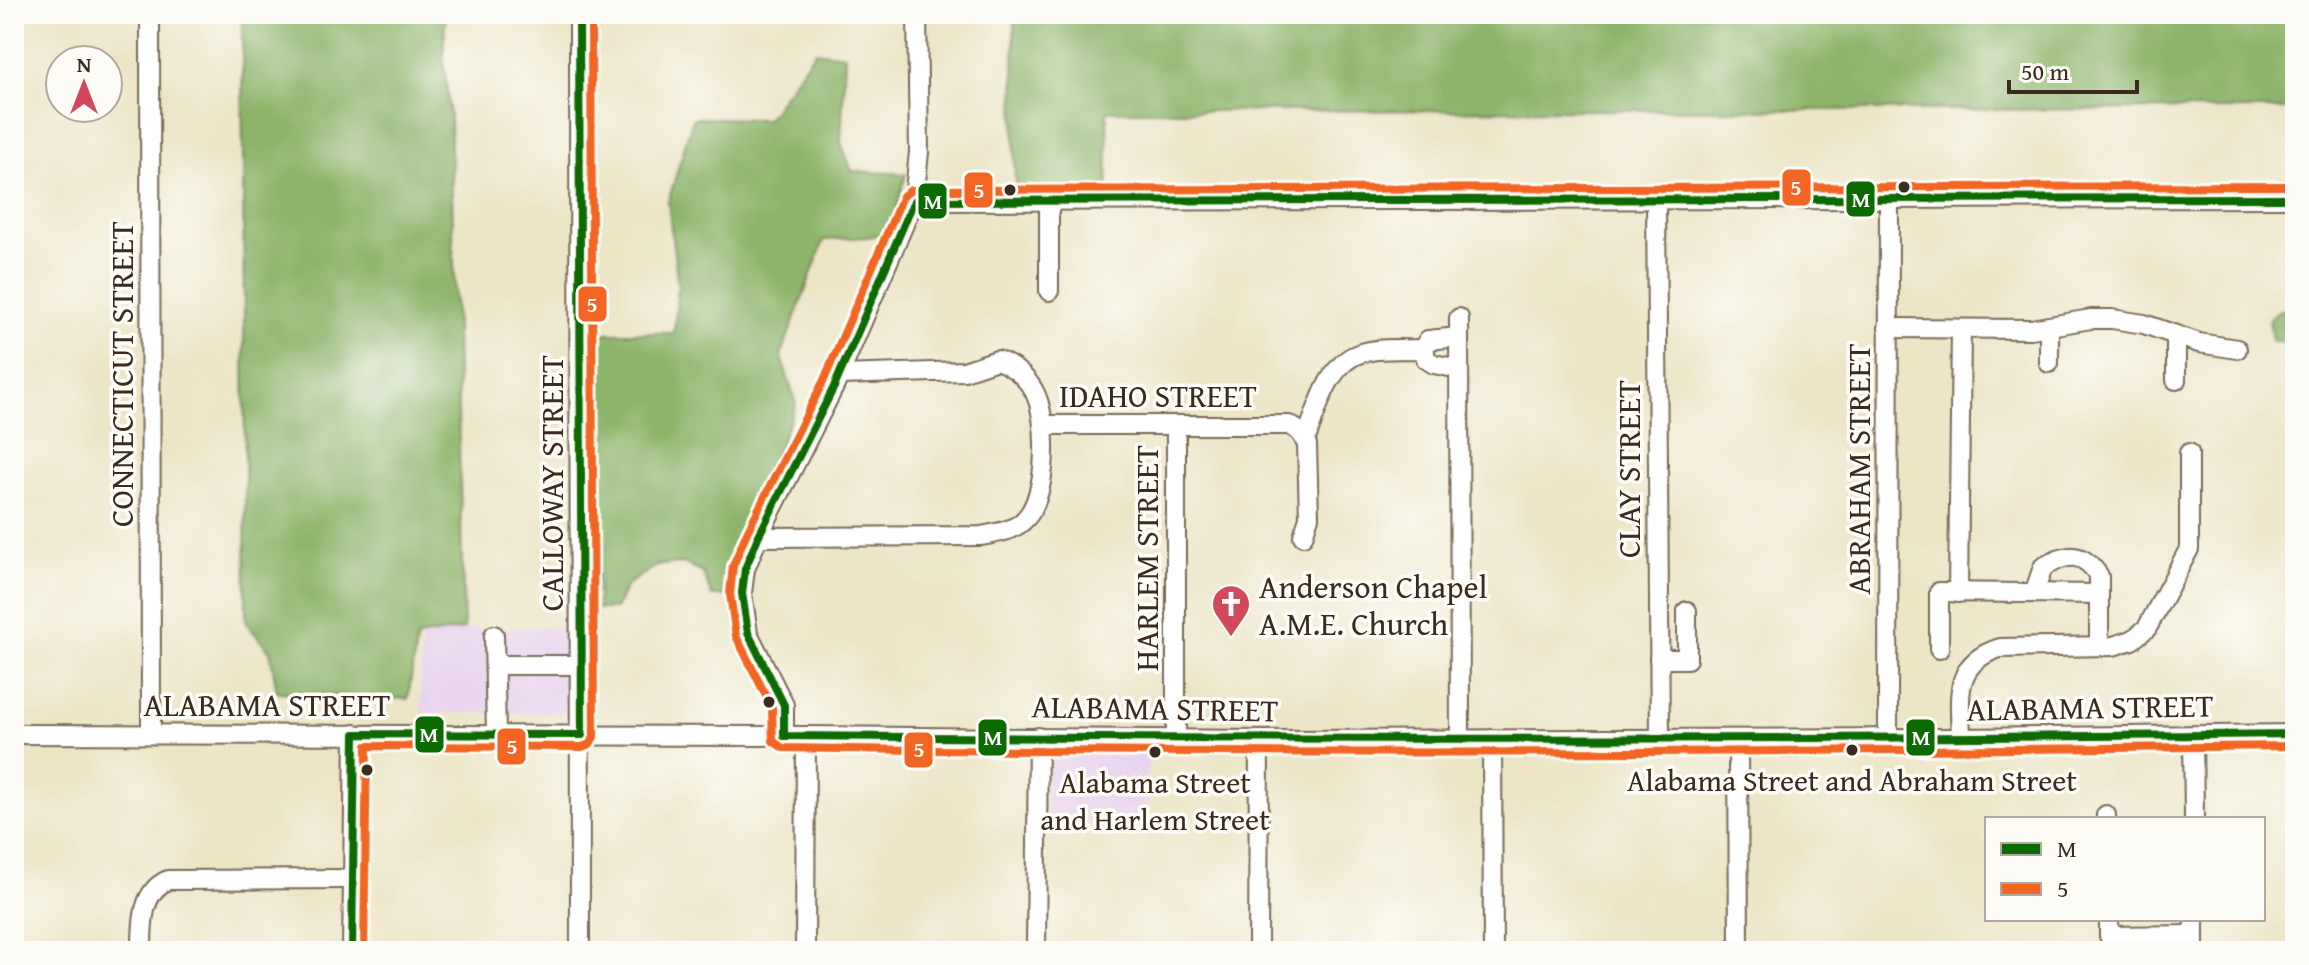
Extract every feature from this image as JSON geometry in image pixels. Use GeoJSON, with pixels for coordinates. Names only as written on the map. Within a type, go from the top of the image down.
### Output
{"type":"FeatureCollection","features":[{"type":"Feature","properties":{"kind":"street","name":"CONNECTICUT STREET"},"geometry":{"type":"LineString","coordinates":[[150,14],[151,734]]}},
{"type":"Feature","properties":{"kind":"street","name":"CALLOWAY STREET"},"geometry":{"type":"LineString","coordinates":[[579,14],[580,951]]}},
{"type":"Feature","properties":{"kind":"street"},"geometry":{"type":"LineString","coordinates":[[784,736],[784,705],[748,633],[742,593],[745,569],[840,375],[914,201],[919,152],[917,14]]}},
{"type":"Feature","properties":{"kind":"street","name":"CLAY STREET"},"geometry":{"type":"LineString","coordinates":[[1656,198],[1660,740]]}},
{"type":"Feature","properties":{"kind":"street"},"geometry":{"type":"LineString","coordinates":[[914,201],[2295,198]]}},
{"type":"Feature","properties":{"kind":"street","name":"ABRAHAM STREET"},"geometry":{"type":"LineString","coordinates":[[1888,738],[1889,200]]}},
{"type":"Feature","properties":{"kind":"street"},"geometry":{"type":"LineString","coordinates":[[1049,201],[1049,291]]}},
{"type":"Feature","properties":{"kind":"street"},"geometry":{"type":"LineString","coordinates":[[1459,318],[1460,740]]}},
{"type":"Feature","properties":{"kind":"street"},"geometry":{"type":"LineString","coordinates":[[1888,328],[2031,329],[2091,319],[2112,319],[2144,324],[2199,343],[2237,349]]}},
{"type":"Feature","properties":{"kind":"street"},"geometry":{"type":"LineString","coordinates":[[2049,326],[2049,363]]}},
{"type":"Feature","properties":{"kind":"street"},"geometry":{"type":"LineString","coordinates":[[1958,593],[1961,329]]}},
{"type":"Feature","properties":{"kind":"street"},"geometry":{"type":"LineString","coordinates":[[2176,336],[2176,380]]}},
{"type":"Feature","properties":{"kind":"street"},"geometry":{"type":"LineString","coordinates":[[1459,337],[1428,340],[1425,349],[1426,359],[1434,364],[1459,369]]}},
{"type":"Feature","properties":{"kind":"street"},"geometry":{"type":"LineString","coordinates":[[1303,536],[1309,517],[1305,438],[1327,386],[1343,363],[1361,353],[1425,349]]}},
{"type":"Feature","properties":{"kind":"street"},"geometry":{"type":"LineString","coordinates":[[840,375],[964,371],[997,360],[1015,367],[1035,392],[1043,425]]}},
{"type":"Feature","properties":{"kind":"street","name":"IDAHO STREET"},"geometry":{"type":"LineString","coordinates":[[758,537],[981,536],[1003,532],[1018,526],[1033,511],[1041,485],[1043,425],[1289,425],[1305,438]]}},
{"type":"Feature","properties":{"kind":"street","name":"HARLEM STREET"},"geometry":{"type":"LineString","coordinates":[[1176,425],[1176,738]]}},
{"type":"Feature","properties":{"kind":"street"},"geometry":{"type":"LineString","coordinates":[[1961,738],[1960,690],[1964,674],[1974,660],[1984,653],[2000,648],[2113,646],[2132,640],[2147,628],[2189,549],[2189,453]]}},
{"type":"Feature","properties":{"kind":"street"},"geometry":{"type":"LineString","coordinates":[[2034,593],[2043,567],[2066,556],[2084,559],[2099,576],[2099,646]]}},
{"type":"Feature","properties":{"kind":"street"},"geometry":{"type":"LineString","coordinates":[[1939,649],[1939,592],[2099,594]]}},
{"type":"Feature","properties":{"kind":"street"},"geometry":{"type":"LineString","coordinates":[[1659,659],[1687,659],[1687,611]]}},
{"type":"Feature","properties":{"kind":"street"},"geometry":{"type":"LineString","coordinates":[[494,635],[496,735]]}},
{"type":"Feature","properties":{"kind":"street"},"geometry":{"type":"LineString","coordinates":[[495,665],[581,665]]}},
{"type":"Feature","properties":{"kind":"street","name":"ALABAMA STREET"},"geometry":{"type":"LineString","coordinates":[[14,734],[1259,740],[2295,734]]}},
{"type":"Feature","properties":{"kind":"street"},"geometry":{"type":"LineString","coordinates":[[352,951],[355,734]]}},
{"type":"Feature","properties":{"kind":"street"},"geometry":{"type":"LineString","coordinates":[[805,951],[806,736]]}},
{"type":"Feature","properties":{"kind":"street"},"geometry":{"type":"LineString","coordinates":[[2193,736],[2194,817]]}},
{"type":"Feature","properties":{"kind":"street"},"geometry":{"type":"LineString","coordinates":[[1036,951],[1038,737]]}},
{"type":"Feature","properties":{"kind":"street"},"geometry":{"type":"LineString","coordinates":[[1492,739],[1493,951]]}},
{"type":"Feature","properties":{"kind":"street"},"geometry":{"type":"LineString","coordinates":[[1738,739],[1739,951]]}},
{"type":"Feature","properties":{"kind":"street"},"geometry":{"type":"LineString","coordinates":[[1258,951],[1259,740]]}},
{"type":"Feature","properties":{"kind":"street"},"geometry":{"type":"LineString","coordinates":[[142,951],[142,923],[154,889],[168,880],[353,879]]}},
{"type":"Feature","properties":{"kind":"street"},"geometry":{"type":"LineString","coordinates":[[2109,921],[2109,936],[2194,935]]}},
{"type":"Feature","properties":{"kind":"shaded area"},"geometry":{"type":"Polygon","coordinates":[[[570,628],[570,693],[563,713],[421,711],[421,629],[570,628]]]}},
{"type":"Feature","properties":{"kind":"shaded area"},"geometry":{"type":"Polygon","coordinates":[[[1060,754],[1148,754],[1148,822],[1047,822],[1047,771],[1060,754]]]}},
{"type":"Feature","properties":{"kind":"green space"},"geometry":{"type":"Polygon","coordinates":[[[242,14],[446,14],[443,55],[450,117],[464,629],[417,637],[408,699],[277,692],[270,651],[246,623],[242,14]]]}},
{"type":"Feature","properties":{"kind":"green space"},"geometry":{"type":"Polygon","coordinates":[[[1014,14],[2295,14],[2295,109],[1107,111],[1108,187],[1015,187],[1014,14]]]}},
{"type":"Feature","properties":{"kind":"green space"},"geometry":{"type":"Polygon","coordinates":[[[815,51],[845,55],[841,143],[852,171],[906,174],[890,232],[824,240],[781,355],[796,405],[749,520],[727,596],[712,596],[703,573],[684,563],[658,565],[627,585],[615,609],[598,609],[593,333],[674,333],[678,286],[668,202],[693,118],[767,119],[815,51]]]}},
{"type":"Feature","properties":{"kind":"green space"},"geometry":{"type":"Polygon","coordinates":[[[2280,310],[2295,311],[2295,342],[2272,341],[2269,318],[2280,310]]]}},
{"type":"Feature","properties":{"kind":"transit line","name":"M"},"geometry":{"type":"LineString","coordinates":[[352,951],[355,734],[582,735],[579,14]]}},
{"type":"Feature","properties":{"kind":"transit line","name":"5"},"geometry":{"type":"LineString","coordinates":[[364,951],[367,746],[582,747],[590,744],[594,737],[591,14]]}},
{"type":"Feature","properties":{"kind":"transit line","name":"5"},"geometry":{"type":"LineString","coordinates":[[2295,186],[911,190],[903,196],[824,380],[747,532],[733,566],[730,594],[736,636],[772,708],[773,741],[783,748],[1539,752],[2295,746]]}},
{"type":"Feature","properties":{"kind":"transit line","name":"M"},"geometry":{"type":"LineString","coordinates":[[2295,198],[914,201],[835,385],[758,537],[745,569],[742,593],[748,633],[784,705],[784,736],[1540,739],[2295,734]]}},
{"type":"Feature","properties":{"kind":"place","name":"Anderson Chapel A.M.E. Church"},"geometry":{"type":"Point","coordinates":[1231,638]}},
{"type":"Feature","properties":{"kind":"place","name":"Alabama Street and Abraham Street"},"geometry":{"type":"Point","coordinates":[1852,750]}},
{"type":"Feature","properties":{"kind":"place","name":"Alabama Street and Harlem Street"},"geometry":{"type":"Point","coordinates":[1155,752]}}]}
